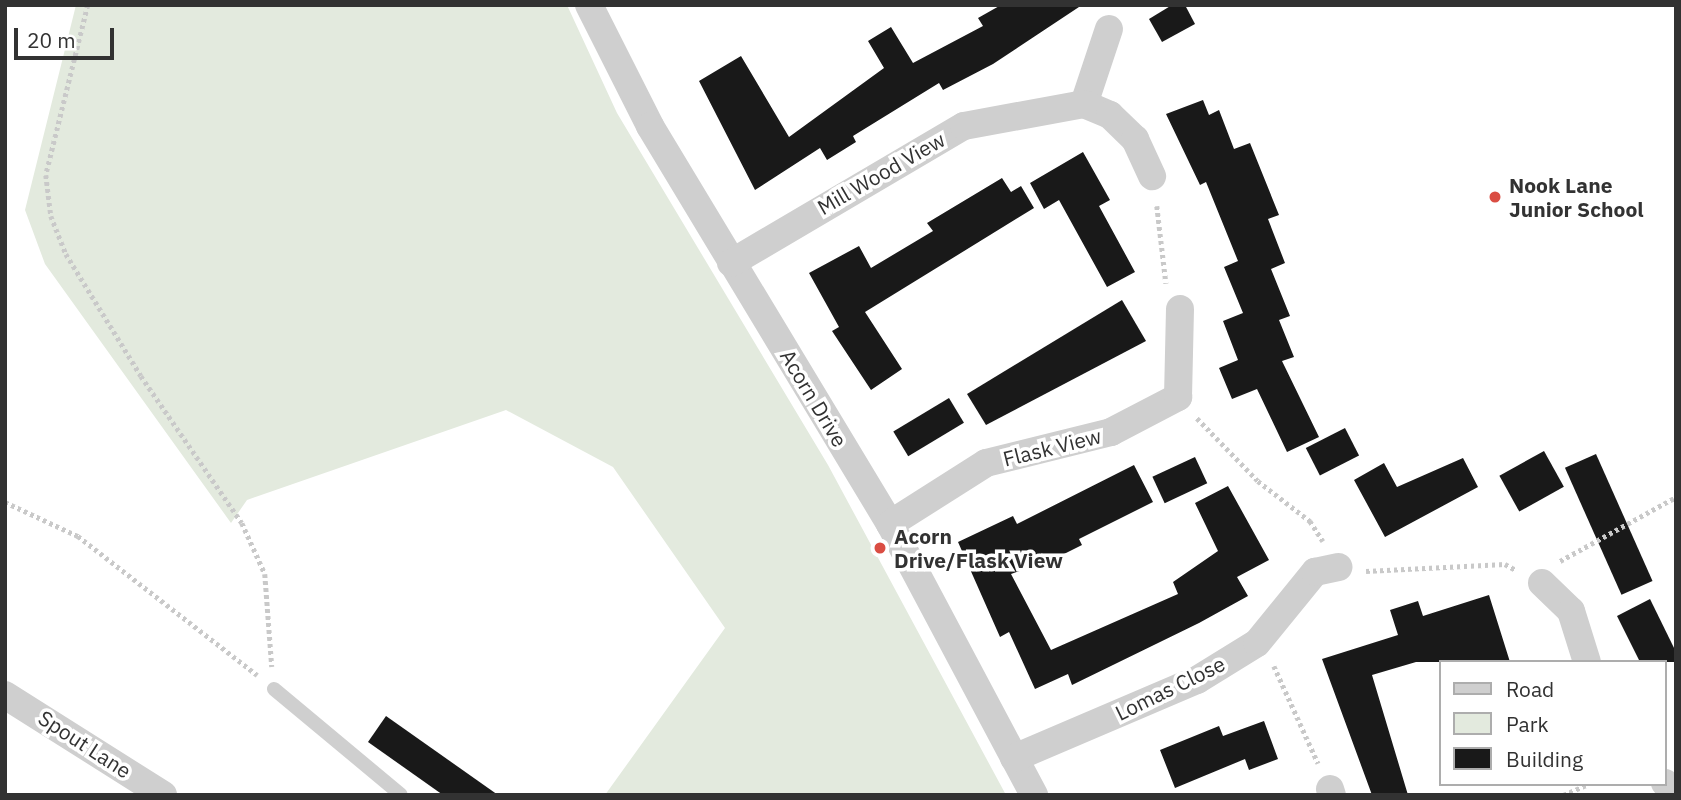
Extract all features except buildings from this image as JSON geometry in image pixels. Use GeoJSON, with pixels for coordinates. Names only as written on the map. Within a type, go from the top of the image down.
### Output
{"type":"FeatureCollection","features":[{"type":"Feature","properties":{"kind":"street","name":"Acorn Drive"},"geometry":{"type":"LineString","coordinates":[[589,5],[621,75],[731,263],[890,524],[1034,795]]}},
{"type":"Feature","properties":{"kind":"street"},"geometry":{"type":"LineString","coordinates":[[1109,29],[1083,104],[1111,115],[1136,139],[1152,176]]}},
{"type":"Feature","properties":{"kind":"street","name":"Mill Wood View"},"geometry":{"type":"LineString","coordinates":[[731,263],[936,138],[964,126],[1083,104]]}},
{"type":"Feature","properties":{"kind":"street"},"geometry":{"type":"LineString","coordinates":[[1178,397],[1180,309]]}},
{"type":"Feature","properties":{"kind":"street","name":"Flask View"},"geometry":{"type":"LineString","coordinates":[[890,524],[986,463],[1111,432],[1178,397]]}},
{"type":"Feature","properties":{"kind":"street","name":"Lomas Close"},"geometry":{"type":"LineString","coordinates":[[1014,758],[1197,680],[1257,643],[1315,572],[1338,567]]}},
{"type":"Feature","properties":{"kind":"street"},"geometry":{"type":"LineString","coordinates":[[1542,583],[1571,611],[1586,660]]}},
{"type":"Feature","properties":{"kind":"street","name":"Spout Lane"},"geometry":{"type":"LineString","coordinates":[[5,695],[163,795]]}},
{"type":"Feature","properties":{"kind":"lane"},"geometry":{"type":"LineString","coordinates":[[274,688],[401,795]]}},
{"type":"Feature","properties":{"kind":"path"},"geometry":{"type":"LineString","coordinates":[[88,5],[47,175],[51,216],[66,254],[134,365],[242,523],[265,574],[274,688]]}},
{"type":"Feature","properties":{"kind":"path"},"geometry":{"type":"LineString","coordinates":[[1152,176],[1163,277],[1180,309]]}},
{"type":"Feature","properties":{"kind":"path"},"geometry":{"type":"LineString","coordinates":[[1178,397],[1258,481],[1310,521],[1338,567],[1372,571],[1505,564],[1542,583],[1565,555],[1674,498],[1676,503]]}},
{"type":"Feature","properties":{"kind":"path"},"geometry":{"type":"LineString","coordinates":[[5,502],[78,536],[274,688]]}},
{"type":"Feature","properties":{"kind":"path"},"geometry":{"type":"LineString","coordinates":[[1257,643],[1272,660],[1331,792]]}},
{"type":"Feature","properties":{"kind":"path"},"geometry":{"type":"LineString","coordinates":[[1563,795],[1584,786]]}},
{"type":"Feature","properties":{"kind":"green space"},"geometry":{"type":"Polygon","coordinates":[[[76,5],[567,5],[617,113],[828,465],[1006,795],[605,795],[725,628],[613,467],[506,410],[247,500],[231,523],[45,264],[25,210],[76,5]]]}},
{"type":"Feature","properties":{"kind":"place","name":"Nook Lane Junior School"},"geometry":{"type":"Point","coordinates":[1495,197]}},
{"type":"Feature","properties":{"kind":"place","name":"Acorn Drive/Flask View"},"geometry":{"type":"Point","coordinates":[880,548]}}]}
